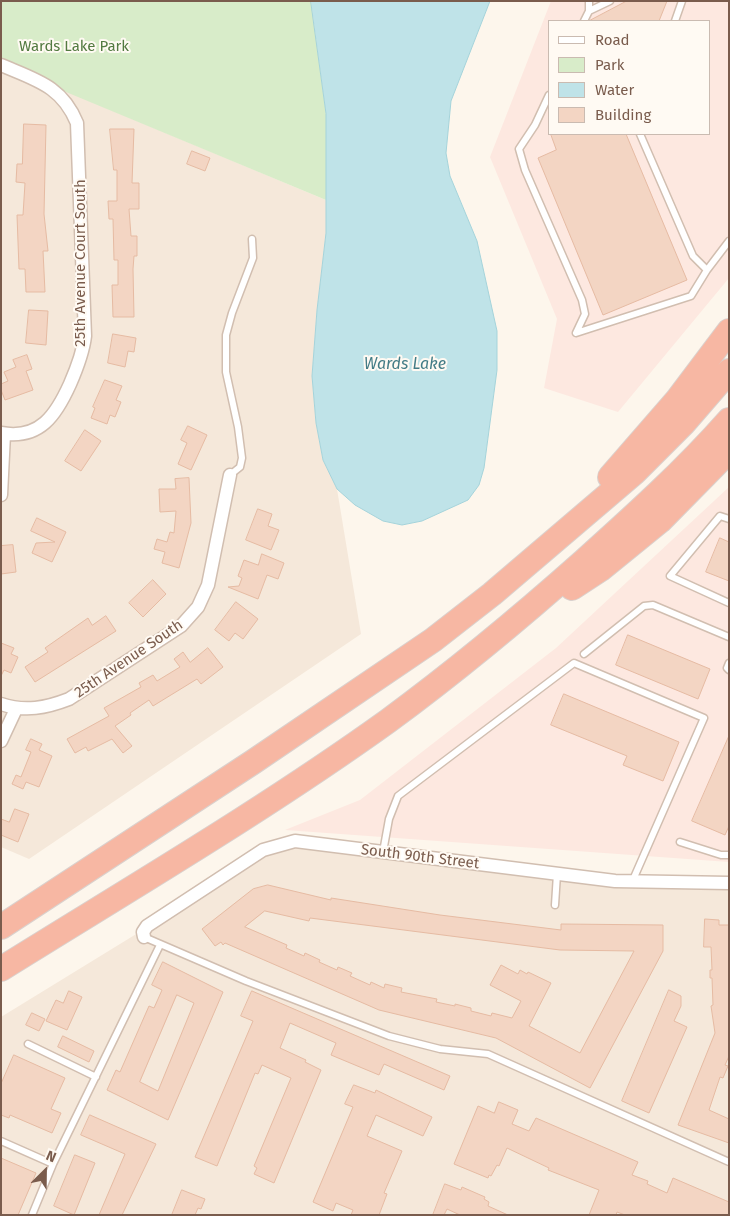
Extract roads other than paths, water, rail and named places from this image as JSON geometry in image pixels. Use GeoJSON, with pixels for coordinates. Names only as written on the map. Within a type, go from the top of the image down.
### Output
{"type":"FeatureCollection","features":[{"type":"Feature","properties":{"kind":"highway"},"geometry":{"type":"LineString","coordinates":[[555,540],[677,400],[729,331]]}},
{"type":"Feature","properties":{"kind":"highway"},"geometry":{"type":"LineString","coordinates":[[1,927],[254,762],[433,640],[492,594],[635,472],[684,423],[729,371]]}},
{"type":"Feature","properties":{"kind":"highway"},"geometry":{"type":"LineString","coordinates":[[1,969],[257,810],[388,720],[500,633],[652,499],[701,452],[729,420]]}},
{"type":"Feature","properties":{"kind":"highway"},"geometry":{"type":"LineString","coordinates":[[500,633],[547,605],[601,569],[660,521],[729,451]]}},
{"type":"Feature","properties":{"kind":"street","name":"25th Avenue Court South"},"geometry":{"type":"LineString","coordinates":[[1,65],[53,89],[71,108],[79,134],[84,347],[59,408],[50,419],[31,431],[2,434],[1,495]]}},
{"type":"Feature","properties":{"kind":"street","name":"25th Avenue South"},"geometry":{"type":"LineString","coordinates":[[16,709],[42,708],[69,699],[172,633],[190,618],[201,602],[208,585],[230,475]]}},
{"type":"Feature","properties":{"kind":"street"},"geometry":{"type":"LineString","coordinates":[[1,704],[16,709],[1,741]]}},
{"type":"Feature","properties":{"kind":"street","name":"South 90th Street"},"geometry":{"type":"LineString","coordinates":[[144,937],[143,932],[147,926],[263,850],[295,840],[632,882],[729,883]]}},
{"type":"Feature","properties":{"kind":"lane"},"geometry":{"type":"LineString","coordinates":[[584,20],[589,10],[589,1]]}},
{"type":"Feature","properties":{"kind":"lane"},"geometry":{"type":"LineString","coordinates":[[589,10],[610,1]]}},
{"type":"Feature","properties":{"kind":"lane"},"geometry":{"type":"LineString","coordinates":[[675,20],[682,1]]}},
{"type":"Feature","properties":{"kind":"lane"},"geometry":{"type":"LineString","coordinates":[[548,98],[535,125],[519,149],[525,170],[582,300],[585,314],[576,333],[692,296],[706,270],[729,241]]}},
{"type":"Feature","properties":{"kind":"lane"},"geometry":{"type":"LineString","coordinates":[[640,135],[693,256],[706,270]]}},
{"type":"Feature","properties":{"kind":"lane"},"geometry":{"type":"LineString","coordinates":[[230,475],[240,467],[242,458],[238,427],[226,372],[226,334],[253,258],[252,239]]}},
{"type":"Feature","properties":{"kind":"lane"},"geometry":{"type":"LineString","coordinates":[[729,519],[720,516],[670,576],[729,602]]}},
{"type":"Feature","properties":{"kind":"lane"},"geometry":{"type":"LineString","coordinates":[[584,654],[644,606],[652,605],[729,637]]}},
{"type":"Feature","properties":{"kind":"lane"},"geometry":{"type":"LineString","coordinates":[[383,852],[389,819],[398,796],[574,663],[704,718],[632,882]]}},
{"type":"Feature","properties":{"kind":"lane"},"geometry":{"type":"LineString","coordinates":[[729,663],[727,668],[729,670]]}},
{"type":"Feature","properties":{"kind":"lane"},"geometry":{"type":"LineString","coordinates":[[680,842],[721,855],[729,855]]}},
{"type":"Feature","properties":{"kind":"lane"},"geometry":{"type":"LineString","coordinates":[[555,906],[557,874]]}},
{"type":"Feature","properties":{"kind":"lane"},"geometry":{"type":"LineString","coordinates":[[144,937],[389,1036],[440,1049],[488,1054],[729,1162]]}},
{"type":"Feature","properties":{"kind":"lane"},"geometry":{"type":"LineString","coordinates":[[32,1215],[53,1164],[160,945]]}},
{"type":"Feature","properties":{"kind":"lane"},"geometry":{"type":"LineString","coordinates":[[28,1044],[96,1077]]}},
{"type":"Feature","properties":{"kind":"lane"},"geometry":{"type":"LineString","coordinates":[[1,1141],[53,1164]]}},
{"type":"Feature","properties":{"kind":"water","name":"Wards Lake"},"geometry":{"type":"Polygon","coordinates":[[[311,1],[490,1],[451,101],[446,153],[450,176],[477,241],[497,331],[497,370],[484,468],[479,485],[468,500],[422,521],[402,525],[383,521],[355,505],[337,489],[323,460],[316,423],[312,376],[326,233],[326,114],[311,1]]]}},
{"type":"Feature","properties":{"kind":"park label","name":"Wards Lake Park"},"geometry":{"type":"Point","coordinates":[74,47]}}]}
